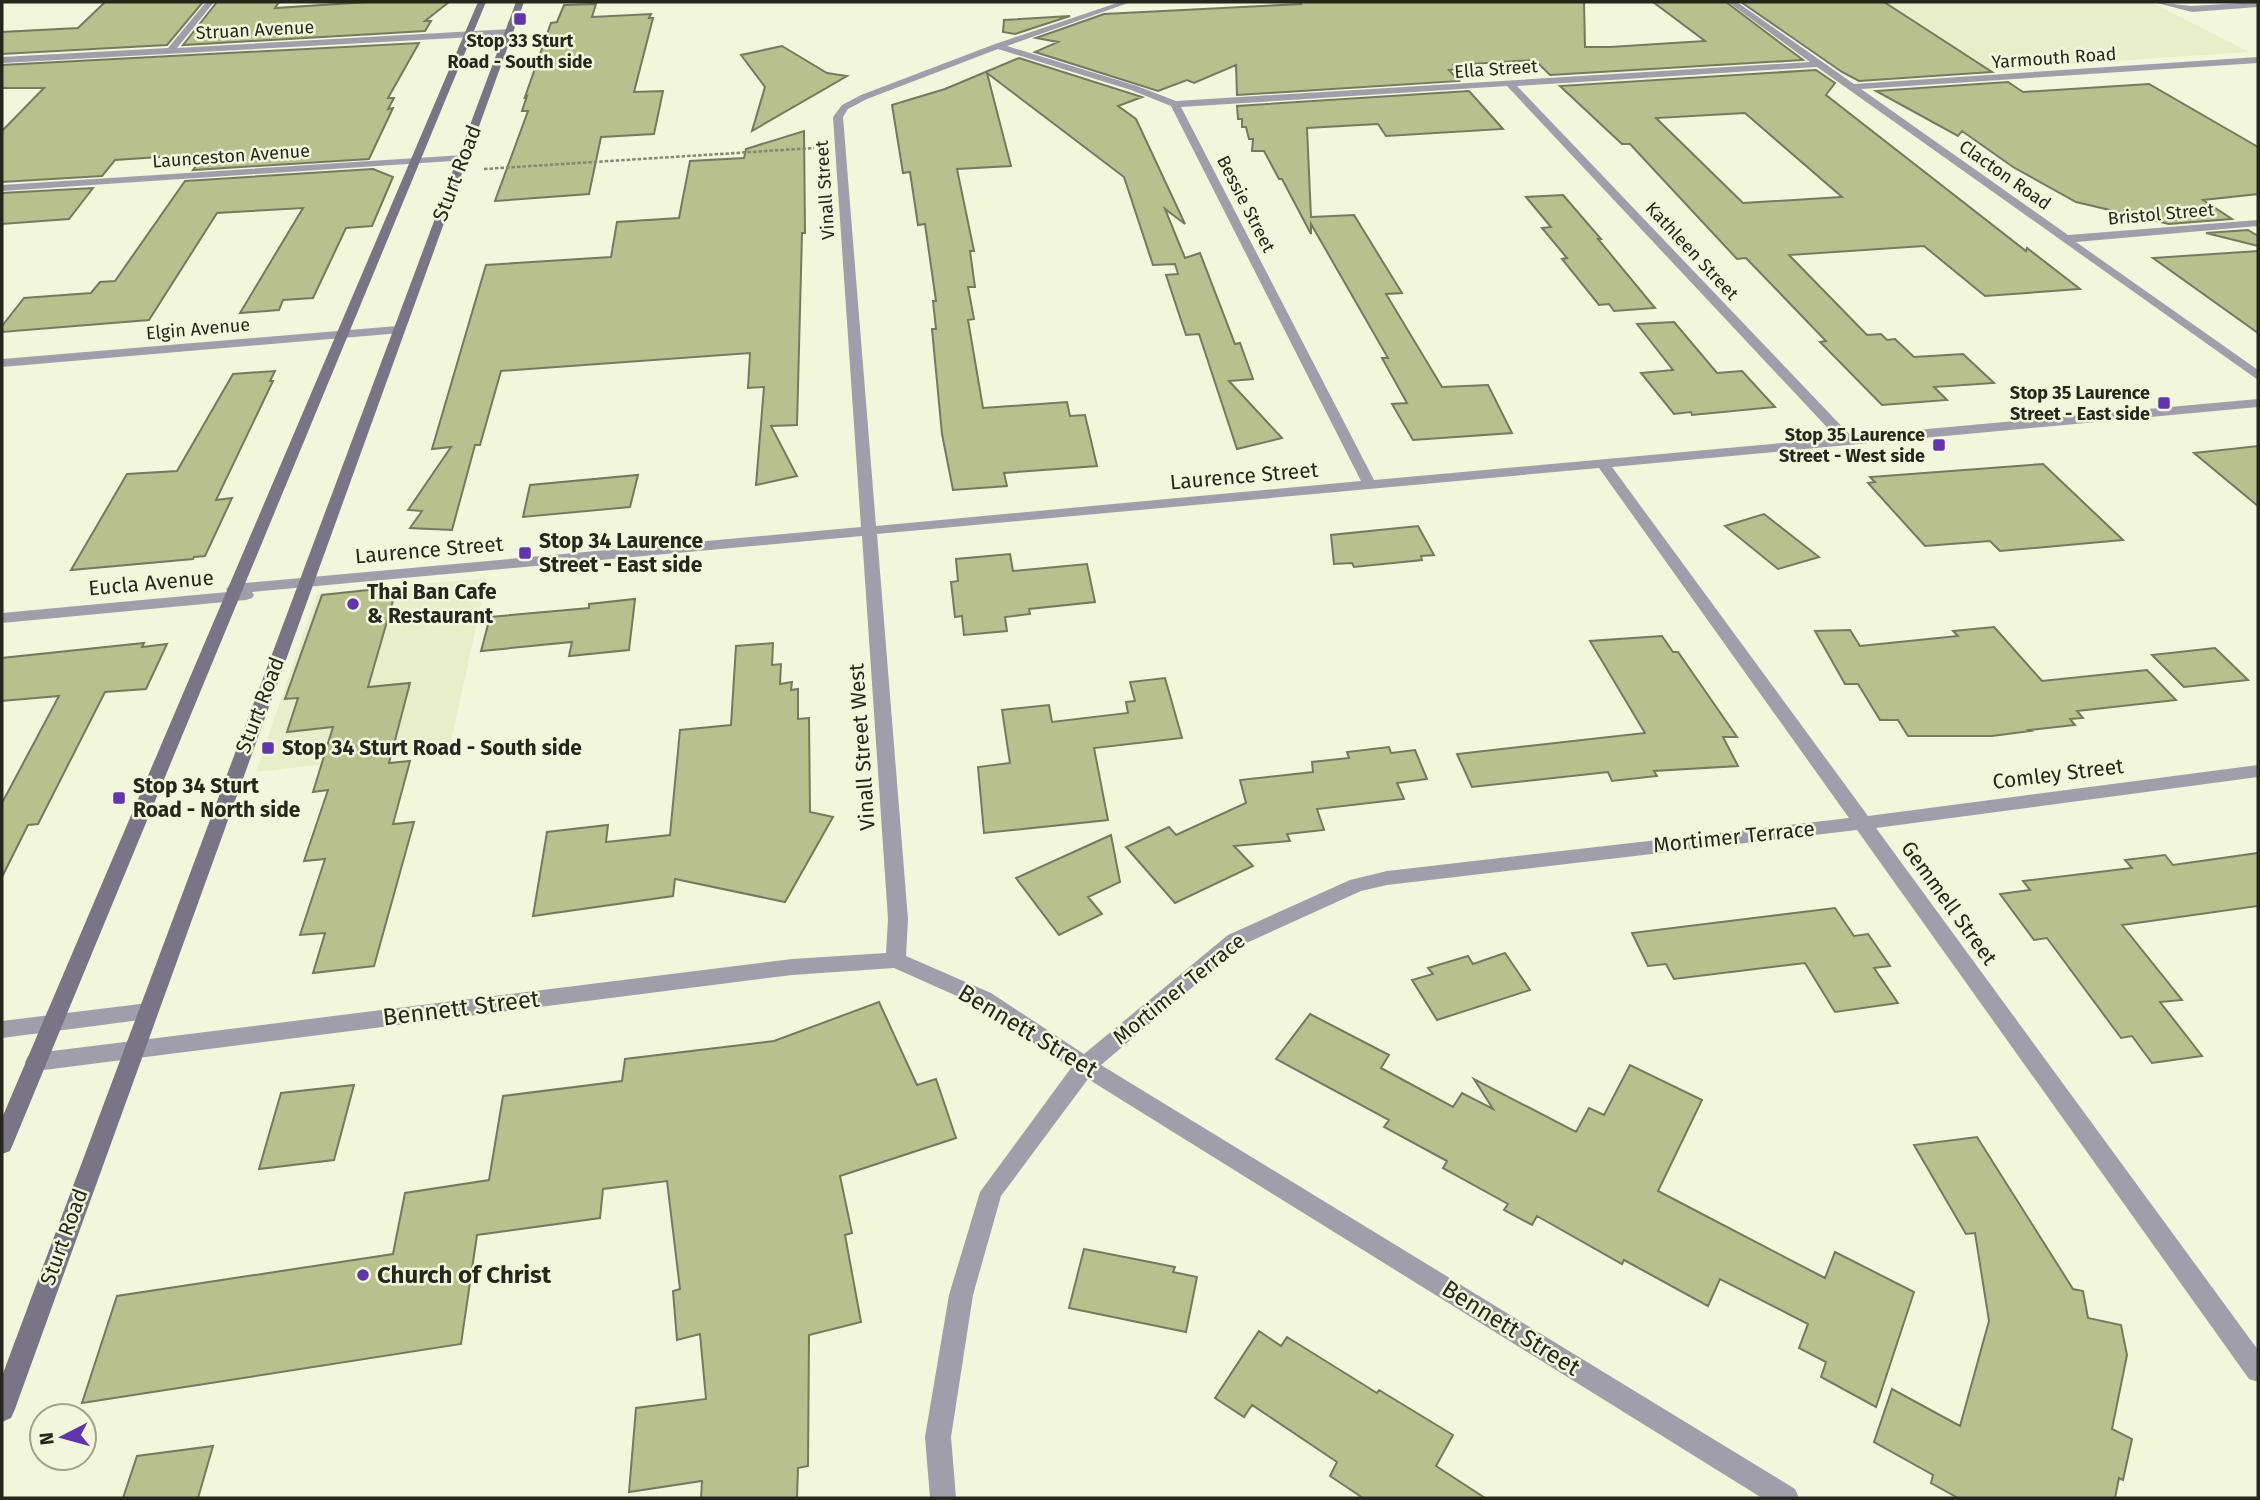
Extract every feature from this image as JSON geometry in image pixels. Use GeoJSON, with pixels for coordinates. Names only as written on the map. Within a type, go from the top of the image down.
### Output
{"type":"FeatureCollection","features":[{"type":"Feature","properties":{"kind":"main road","name":"Sturt Road"},"geometry":{"type":"LineString","coordinates":[[2,1144],[482,2]]}},
{"type":"Feature","properties":{"kind":"main road","name":"Sturt Road"},"geometry":{"type":"LineString","coordinates":[[2,1409],[397,330],[520,2]]}},
{"type":"Feature","properties":{"kind":"street"},"geometry":{"type":"LineString","coordinates":[[170,51],[210,2]]}},
{"type":"Feature","properties":{"kind":"street","name":"Vinall Street"},"geometry":{"type":"LineString","coordinates":[[868,531],[838,117],[845,107],[998,46],[1127,2]]}},
{"type":"Feature","properties":{"kind":"street","name":"Clacton Road"},"geometry":{"type":"LineString","coordinates":[[1732,2],[2258,376]]}},
{"type":"Feature","properties":{"kind":"street"},"geometry":{"type":"LineString","coordinates":[[2157,2],[2192,9],[2258,5]]}},
{"type":"Feature","properties":{"kind":"street","name":"Struan Avenue"},"geometry":{"type":"LineString","coordinates":[[2,60],[510,32]]}},
{"type":"Feature","properties":{"kind":"street"},"geometry":{"type":"LineString","coordinates":[[998,46],[1133,88],[1175,104]]}},
{"type":"Feature","properties":{"kind":"street","name":"Yarmouth Road"},"geometry":{"type":"LineString","coordinates":[[1852,87],[2258,60]]}},
{"type":"Feature","properties":{"kind":"street","name":"Ella Street"},"geometry":{"type":"LineString","coordinates":[[1175,104],[1819,64]]}},
{"type":"Feature","properties":{"kind":"street","name":"Kathleen Street"},"geometry":{"type":"LineString","coordinates":[[1510,84],[1848,441]]}},
{"type":"Feature","properties":{"kind":"street","name":"Bessie Street"},"geometry":{"type":"LineString","coordinates":[[1175,104],[1370,485]]}},
{"type":"Feature","properties":{"kind":"street","name":"Launceston Avenue"},"geometry":{"type":"LineString","coordinates":[[2,188],[463,158]]}},
{"type":"Feature","properties":{"kind":"street","name":"Bristol Street"},"geometry":{"type":"LineString","coordinates":[[2066,239],[2258,223]]}},
{"type":"Feature","properties":{"kind":"street","name":"Elgin Avenue"},"geometry":{"type":"LineString","coordinates":[[2,363],[397,330]]}},
{"type":"Feature","properties":{"kind":"street","name":"Laurence Street"},"geometry":{"type":"LineString","coordinates":[[304,587],[868,531],[2258,403]]}},
{"type":"Feature","properties":{"kind":"street","name":"Gemmell Street"},"geometry":{"type":"LineString","coordinates":[[1603,464],[2258,1370]]}},
{"type":"Feature","properties":{"kind":"street","name":"Vinall Street West"},"geometry":{"type":"LineString","coordinates":[[868,531],[898,919],[896,960]]}},
{"type":"Feature","properties":{"kind":"street","name":"Eucla Avenue"},"geometry":{"type":"LineString","coordinates":[[2,618],[304,587]]}},
{"type":"Feature","properties":{"kind":"street","name":"Comley Street"},"geometry":{"type":"LineString","coordinates":[[1863,823],[2258,771]]}},
{"type":"Feature","properties":{"kind":"street","name":"Mortimer Terrace"},"geometry":{"type":"LineString","coordinates":[[943,1498],[938,1437],[942,1411],[961,1295],[991,1192],[1085,1066],[1234,940],[1357,885],[1423,872],[1863,823]]}},
{"type":"Feature","properties":{"kind":"street","name":"Bennett Street"},"geometry":{"type":"LineString","coordinates":[[36,1062],[792,967],[896,960],[984,999],[1085,1066],[1786,1498]]}},
{"type":"Feature","properties":{"kind":"street"},"geometry":{"type":"LineString","coordinates":[[2,1030],[148,1011]]}},
{"type":"Feature","properties":{"kind":"path"},"geometry":{"type":"LineString","coordinates":[[458,171],[840,146]]}},
{"type":"Feature","properties":{"kind":"shaded area"},"geometry":{"type":"Polygon","coordinates":[[[1748,2],[2151,2],[2249,52],[1858,78],[1748,2]]]}},
{"type":"Feature","properties":{"kind":"shaded area"},"geometry":{"type":"Polygon","coordinates":[[[487,578],[449,750],[256,772],[317,594],[487,578]]]}},
{"type":"Feature","properties":{"kind":"building"},"geometry":{"type":"Polygon","coordinates":[[[105,2],[203,2],[167,45],[2,54],[2,32],[78,28],[105,2]]]}},
{"type":"Feature","properties":{"kind":"building"},"geometry":{"type":"Polygon","coordinates":[[[217,2],[279,2],[275,8],[368,2],[449,2],[425,21],[431,21],[425,31],[183,45],[217,2]]]}},
{"type":"Feature","properties":{"kind":"building"},"geometry":{"type":"Polygon","coordinates":[[[1300,2],[1584,2],[1585,47],[1610,47],[1705,41],[1653,2],[1726,2],[1803,60],[1550,75],[1535,60],[1454,65],[1458,69],[1449,70],[1459,81],[1237,95],[1236,65],[1194,83],[1187,80],[1158,91],[1035,52],[1058,42],[1036,38],[1104,14],[1301,4],[1300,2]]]}},
{"type":"Feature","properties":{"kind":"building"},"geometry":{"type":"Polygon","coordinates":[[[1741,2],[1884,2],[1992,72],[1859,81],[1741,2]]]}},
{"type":"Feature","properties":{"kind":"building"},"geometry":{"type":"Polygon","coordinates":[[[596,4],[592,17],[651,14],[649,18],[653,18],[634,92],[663,91],[654,134],[601,137],[589,194],[495,201],[528,111],[522,111],[527,96],[525,97],[551,23],[557,22],[564,5],[596,4]]]}},
{"type":"Feature","properties":{"kind":"building"},"geometry":{"type":"Polygon","coordinates":[[[1070,16],[1015,34],[1003,32],[1004,20],[1070,16]]]}},
{"type":"Feature","properties":{"kind":"building"},"geometry":{"type":"Polygon","coordinates":[[[419,43],[388,98],[394,98],[388,109],[393,108],[369,159],[193,170],[204,154],[115,160],[102,176],[2,182],[2,131],[44,88],[2,88],[2,65],[419,43]]]}},
{"type":"Feature","properties":{"kind":"building"},"geometry":{"type":"Polygon","coordinates":[[[782,46],[827,73],[847,76],[752,131],[765,87],[741,55],[782,46]]]}},
{"type":"Feature","properties":{"kind":"building"},"geometry":{"type":"Polygon","coordinates":[[[1019,58],[1142,97],[1118,106],[1136,119],[1185,224],[1165,209],[1185,258],[1200,253],[1235,344],[1240,343],[1253,379],[1229,381],[1282,438],[1237,449],[1199,334],[1186,335],[1166,275],[1178,274],[1175,264],[1153,265],[1124,177],[987,73],[1011,166],[957,169],[974,251],[970,251],[975,287],[968,287],[974,319],[968,320],[983,408],[1067,402],[1070,416],[1085,415],[1097,466],[1004,473],[1007,486],[953,490],[942,434],[932,329],[936,329],[933,301],[936,301],[925,224],[918,225],[910,172],[903,173],[892,105],[945,89],[1019,58]]]}},
{"type":"Feature","properties":{"kind":"building"},"geometry":{"type":"Polygon","coordinates":[[[1816,70],[1835,83],[1826,95],[2026,251],[2027,248],[2080,289],[1985,296],[1924,246],[1789,255],[1867,335],[1881,334],[1887,340],[1895,339],[1914,357],[1963,354],[1994,383],[1934,387],[1947,400],[1882,405],[1820,342],[1826,341],[1746,258],[1737,259],[1630,144],[1622,144],[1560,86],[1816,70]],[[1745,113],[1656,118],[1743,203],[1842,197],[1745,113]]]}},
{"type":"Feature","properties":{"kind":"building"},"geometry":{"type":"Polygon","coordinates":[[[2008,82],[2023,92],[2149,84],[2258,147],[2258,194],[2203,200],[2232,219],[2169,224],[2076,202],[2013,167],[1962,131],[1958,136],[1876,91],[2008,82]]]}},
{"type":"Feature","properties":{"kind":"building"},"geometry":{"type":"Polygon","coordinates":[[[1469,91],[1503,129],[1386,136],[1378,124],[1307,128],[1311,217],[1354,215],[1402,293],[1386,294],[1442,387],[1488,385],[1512,433],[1413,440],[1392,404],[1407,403],[1382,358],[1388,358],[1311,224],[1311,234],[1264,151],[1252,151],[1253,139],[1249,139],[1246,127],[1242,127],[1242,119],[1238,119],[1237,106],[1469,91]]]}},
{"type":"Feature","properties":{"kind":"building"},"geometry":{"type":"Polygon","coordinates":[[[804,131],[805,233],[802,233],[797,425],[771,426],[797,476],[756,485],[764,387],[748,388],[750,353],[501,371],[480,445],[475,445],[452,530],[410,528],[422,511],[408,510],[451,447],[432,449],[486,265],[611,257],[617,222],[679,218],[690,161],[744,158],[746,149],[804,131]]]}},
{"type":"Feature","properties":{"kind":"building"},"geometry":{"type":"Polygon","coordinates":[[[373,169],[393,177],[372,226],[346,228],[313,298],[283,300],[279,310],[240,313],[303,208],[217,213],[149,320],[2,332],[2,326],[24,298],[91,293],[100,282],[115,281],[185,181],[373,169]]]}},
{"type":"Feature","properties":{"kind":"building"},"geometry":{"type":"Polygon","coordinates":[[[93,188],[69,219],[2,224],[2,193],[93,188]]]}},
{"type":"Feature","properties":{"kind":"building"},"geometry":{"type":"Polygon","coordinates":[[[1563,195],[1655,308],[1614,311],[1609,304],[1599,305],[1562,259],[1567,258],[1542,228],[1551,227],[1526,197],[1563,195]]]}},
{"type":"Feature","properties":{"kind":"building"},"geometry":{"type":"Polygon","coordinates":[[[2248,230],[2258,236],[2258,246],[2206,233],[2248,230]]]}},
{"type":"Feature","properties":{"kind":"building"},"geometry":{"type":"Polygon","coordinates":[[[2258,251],[2258,333],[2153,258],[2258,251]]]}},
{"type":"Feature","properties":{"kind":"building"},"geometry":{"type":"Polygon","coordinates":[[[1674,322],[1717,373],[1742,371],[1775,407],[1692,415],[1691,412],[1674,414],[1641,373],[1673,370],[1637,324],[1674,322]]]}},
{"type":"Feature","properties":{"kind":"building"},"geometry":{"type":"Polygon","coordinates":[[[275,371],[270,381],[273,381],[216,500],[232,498],[205,556],[71,570],[127,474],[177,471],[233,374],[275,371]]]}},
{"type":"Feature","properties":{"kind":"building"},"geometry":{"type":"Polygon","coordinates":[[[2258,446],[2258,506],[2194,453],[2258,446]]]}},
{"type":"Feature","properties":{"kind":"building"},"geometry":{"type":"Polygon","coordinates":[[[2043,464],[2123,540],[2000,551],[1990,541],[1925,546],[1868,483],[1875,482],[1870,477],[2043,464]]]}},
{"type":"Feature","properties":{"kind":"building"},"geometry":{"type":"Polygon","coordinates":[[[638,475],[630,507],[523,517],[530,485],[638,475]]]}},
{"type":"Feature","properties":{"kind":"building"},"geometry":{"type":"Polygon","coordinates":[[[1764,514],[1819,557],[1778,569],[1725,526],[1764,514]]]}},
{"type":"Feature","properties":{"kind":"building"},"geometry":{"type":"Polygon","coordinates":[[[1418,526],[1434,555],[1421,556],[1422,560],[1354,567],[1352,563],[1334,564],[1331,535],[1418,526]]]}},
{"type":"Feature","properties":{"kind":"building"},"geometry":{"type":"Polygon","coordinates":[[[1010,554],[1013,571],[1087,564],[1095,602],[1029,609],[1030,614],[1005,617],[1007,631],[964,635],[962,616],[955,617],[951,582],[958,581],[956,559],[1010,554]]]}},
{"type":"Feature","properties":{"kind":"building"},"geometry":{"type":"Polygon","coordinates":[[[397,587],[368,687],[410,683],[389,763],[410,761],[393,824],[414,822],[374,966],[313,973],[325,933],[300,935],[325,859],[304,861],[328,790],[313,792],[333,727],[287,732],[298,698],[285,699],[322,595],[397,587]]]}},
{"type":"Feature","properties":{"kind":"building"},"geometry":{"type":"Polygon","coordinates":[[[635,599],[629,650],[569,656],[572,642],[481,651],[490,617],[589,608],[589,604],[635,599]]]}},
{"type":"Feature","properties":{"kind":"building"},"geometry":{"type":"Polygon","coordinates":[[[1994,627],[2042,681],[2147,670],[2176,700],[2077,711],[2083,718],[2070,719],[2075,725],[2029,730],[2031,731],[1992,736],[1908,736],[1898,720],[1880,720],[1858,684],[1845,684],[1815,631],[1850,630],[1860,646],[1958,636],[1953,631],[1994,627]]]}},
{"type":"Feature","properties":{"kind":"building"},"geometry":{"type":"Polygon","coordinates":[[[1662,636],[1673,652],[1678,652],[1737,737],[1723,737],[1738,766],[1654,771],[1657,776],[1612,781],[1608,772],[1472,787],[1457,754],[1645,733],[1590,641],[1662,636]]]}},
{"type":"Feature","properties":{"kind":"building"},"geometry":{"type":"Polygon","coordinates":[[[144,643],[142,647],[167,644],[146,689],[105,692],[38,824],[28,825],[2,877],[2,803],[59,696],[2,701],[2,658],[144,643]]]}},
{"type":"Feature","properties":{"kind":"building"},"geometry":{"type":"Polygon","coordinates":[[[773,643],[772,665],[781,664],[780,684],[792,682],[791,690],[798,689],[798,719],[809,718],[810,812],[833,817],[785,902],[675,879],[673,896],[533,916],[547,832],[608,825],[606,842],[670,835],[680,730],[731,725],[736,646],[773,643]]]}},
{"type":"Feature","properties":{"kind":"building"},"geometry":{"type":"Polygon","coordinates":[[[2215,648],[2248,680],[2184,687],[2152,655],[2215,648]]]}},
{"type":"Feature","properties":{"kind":"building"},"geometry":{"type":"Polygon","coordinates":[[[1165,678],[1182,738],[1094,748],[1108,820],[984,833],[978,767],[1010,763],[1002,710],[1049,705],[1052,722],[1128,713],[1126,702],[1135,701],[1130,682],[1165,678]]]}},
{"type":"Feature","properties":{"kind":"building"},"geometry":{"type":"Polygon","coordinates":[[[1389,747],[1391,753],[1415,750],[1427,779],[1397,783],[1404,799],[1317,809],[1324,830],[1287,834],[1290,841],[1234,846],[1253,866],[1175,903],[1126,847],[1169,827],[1176,835],[1246,803],[1240,780],[1313,772],[1312,762],[1349,758],[1347,752],[1389,747]]]}},
{"type":"Feature","properties":{"kind":"building"},"geometry":{"type":"Polygon","coordinates":[[[1111,835],[1120,882],[1088,897],[1102,914],[1059,935],[1016,878],[1111,835]]]}},
{"type":"Feature","properties":{"kind":"building"},"geometry":{"type":"Polygon","coordinates":[[[2258,853],[2258,906],[2122,925],[2182,1000],[2160,1002],[2202,1056],[2152,1063],[2132,1036],[2121,1038],[2047,938],[2034,940],[2000,894],[2030,890],[2023,881],[2132,868],[2125,860],[2165,855],[2173,865],[2258,853]]]}},
{"type":"Feature","properties":{"kind":"building"},"geometry":{"type":"Polygon","coordinates":[[[1835,908],[1854,936],[1868,934],[1890,966],[1874,968],[1898,1003],[1835,1012],[1805,963],[1674,979],[1666,964],[1648,966],[1632,933],[1835,908]]]}},
{"type":"Feature","properties":{"kind":"building"},"geometry":{"type":"Polygon","coordinates":[[[1505,953],[1530,990],[1437,1020],[1412,980],[1433,974],[1428,968],[1468,956],[1473,964],[1505,953]]]}},
{"type":"Feature","properties":{"kind":"building"},"geometry":{"type":"Polygon","coordinates":[[[879,1002],[917,1085],[936,1079],[956,1138],[840,1176],[852,1233],[845,1235],[861,1322],[809,1335],[808,1466],[798,1468],[797,1498],[701,1498],[702,1481],[629,1492],[636,1408],[706,1399],[700,1334],[677,1340],[673,1291],[680,1289],[667,1181],[603,1189],[600,1218],[477,1235],[461,1344],[82,1402],[117,1296],[393,1254],[405,1193],[489,1180],[503,1096],[622,1081],[625,1059],[774,1041],[879,1002]]]}},
{"type":"Feature","properties":{"kind":"building"},"geometry":{"type":"Polygon","coordinates":[[[1310,1014],[1389,1055],[1381,1068],[1453,1107],[1462,1093],[1493,1109],[1474,1079],[1576,1132],[1589,1108],[1604,1115],[1630,1065],[1702,1100],[1658,1191],[1825,1278],[1835,1252],[1914,1292],[1876,1407],[1821,1377],[1826,1362],[1799,1348],[1808,1324],[1720,1279],[1708,1306],[1624,1260],[1622,1264],[1537,1216],[1532,1225],[1504,1210],[1508,1204],[1443,1168],[1447,1161],[1384,1127],[1389,1120],[1276,1059],[1310,1014]]]}},
{"type":"Feature","properties":{"kind":"building"},"geometry":{"type":"Polygon","coordinates":[[[354,1085],[334,1160],[259,1169],[281,1093],[354,1085]]]}},
{"type":"Feature","properties":{"kind":"building"},"geometry":{"type":"Polygon","coordinates":[[[1977,1137],[2073,1289],[2083,1291],[2088,1318],[2121,1325],[2127,1355],[2112,1429],[2132,1439],[2123,1480],[2119,1478],[2115,1498],[1958,1498],[1931,1483],[1933,1475],[1874,1442],[1892,1389],[1960,1426],[1989,1321],[1975,1233],[1966,1234],[1914,1145],[1977,1137]]]}},
{"type":"Feature","properties":{"kind":"building"},"geometry":{"type":"Polygon","coordinates":[[[1084,1249],[1175,1267],[1173,1272],[1197,1277],[1186,1332],[1069,1308],[1084,1249]]]}},
{"type":"Feature","properties":{"kind":"building"},"geometry":{"type":"Polygon","coordinates":[[[1259,1331],[1281,1346],[1287,1337],[1377,1393],[1379,1390],[1453,1435],[1436,1466],[1485,1498],[1363,1498],[1330,1476],[1337,1462],[1252,1405],[1244,1417],[1215,1398],[1259,1331]]]}},
{"type":"Feature","properties":{"kind":"building"},"geometry":{"type":"Polygon","coordinates":[[[213,1446],[198,1498],[123,1498],[137,1456],[213,1446]]]}},
{"type":"Feature","properties":{"kind":"place","name":"Stop 33 Sturt Road - South side"},"geometry":{"type":"Point","coordinates":[520,19]}},
{"type":"Feature","properties":{"kind":"place","name":"Stop 35 Laurence Street - East side"},"geometry":{"type":"Point","coordinates":[2164,403]}},
{"type":"Feature","properties":{"kind":"place","name":"Stop 35 Laurence Street - West side"},"geometry":{"type":"Point","coordinates":[1939,445]}},
{"type":"Feature","properties":{"kind":"place","name":"Stop 34 Laurence Street - East side"},"geometry":{"type":"Point","coordinates":[525,553]}},
{"type":"Feature","properties":{"kind":"place","name":"Thai Ban Cafe & Restaurant"},"geometry":{"type":"Point","coordinates":[353,604]}},
{"type":"Feature","properties":{"kind":"place","name":"Stop 34 Sturt Road - South side"},"geometry":{"type":"Point","coordinates":[268,748]}},
{"type":"Feature","properties":{"kind":"place","name":"Stop 34 Sturt Road - North side"},"geometry":{"type":"Point","coordinates":[119,798]}},
{"type":"Feature","properties":{"kind":"place","name":"Church of Christ"},"geometry":{"type":"Point","coordinates":[363,1275]}}]}
